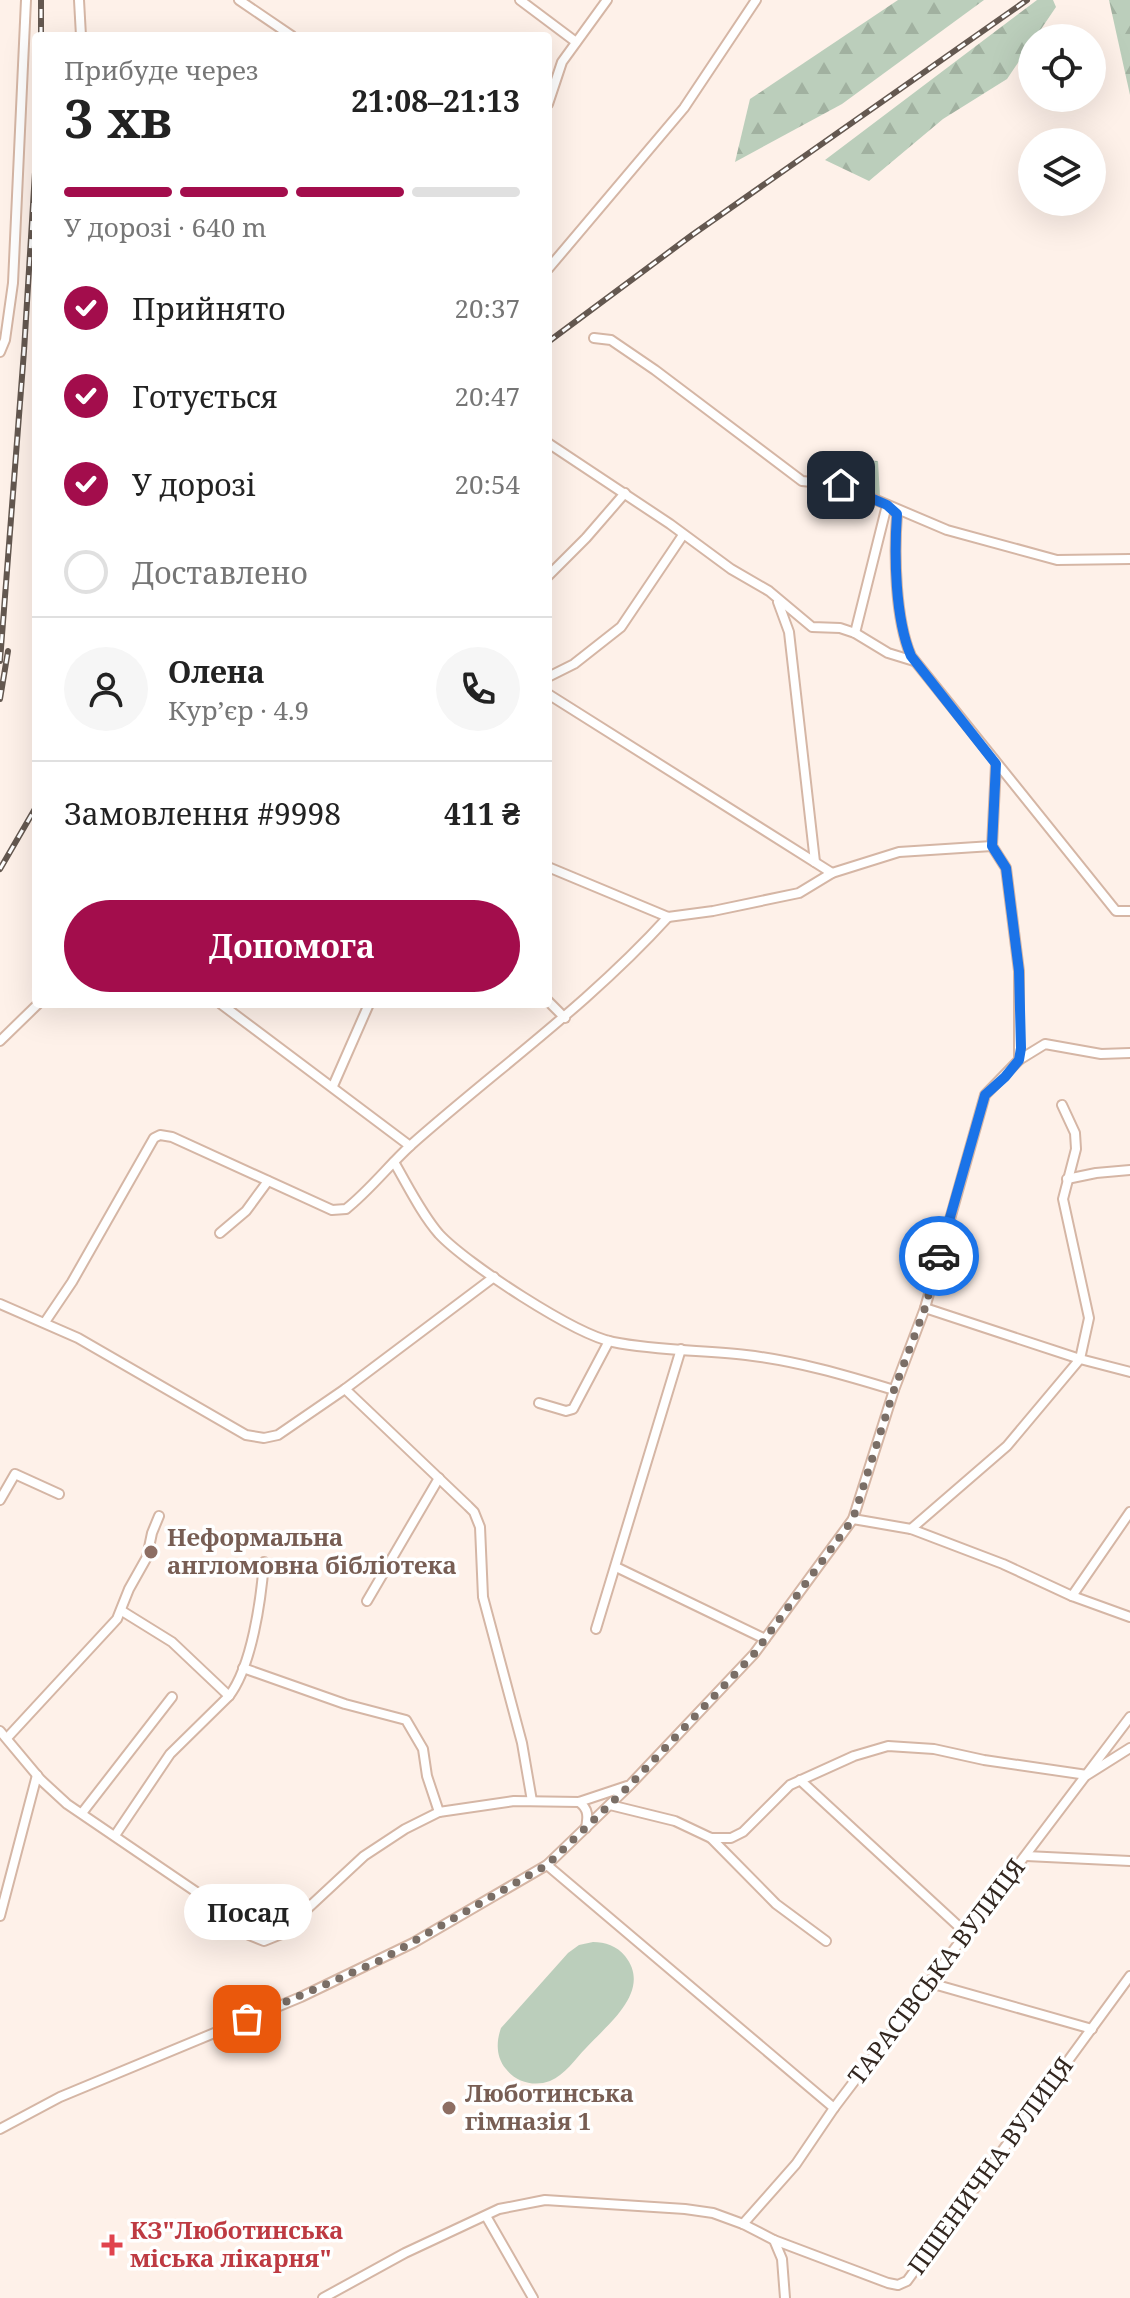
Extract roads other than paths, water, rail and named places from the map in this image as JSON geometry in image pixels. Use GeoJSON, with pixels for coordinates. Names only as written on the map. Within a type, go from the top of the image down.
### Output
{"type":"FeatureCollection","features":[{"type":"Feature","properties":{"kind":"street"},"geometry":{"type":"LineString","coordinates":[[0,352],[5,340],[13,283],[26,0]]}},
{"type":"Feature","properties":{"kind":"street"},"geometry":{"type":"LineString","coordinates":[[79,0],[81,32]]}},
{"type":"Feature","properties":{"kind":"street"},"geometry":{"type":"LineString","coordinates":[[239,0],[286,32]]}},
{"type":"Feature","properties":{"kind":"street"},"geometry":{"type":"LineString","coordinates":[[520,0],[576,42]]}},
{"type":"Feature","properties":{"kind":"street"},"geometry":{"type":"LineString","coordinates":[[552,92],[562,62],[607,0]]}},
{"type":"Feature","properties":{"kind":"street"},"geometry":{"type":"LineString","coordinates":[[552,264],[684,108],[756,0]]}},
{"type":"Feature","properties":{"kind":"street"},"geometry":{"type":"LineString","coordinates":[[594,338],[611,340],[802,481],[841,485],[947,530],[1057,560],[1130,559]]}},
{"type":"Feature","properties":{"kind":"street"},"geometry":{"type":"LineString","coordinates":[[552,446],[777,598],[812,627],[840,628],[855,633],[888,653],[915,661]]}},
{"type":"Feature","properties":{"kind":"street"},"geometry":{"type":"LineString","coordinates":[[552,572],[625,493]]}},
{"type":"Feature","properties":{"kind":"street"},"geometry":{"type":"LineString","coordinates":[[855,633],[887,505]]}},
{"type":"Feature","properties":{"kind":"street"},"geometry":{"type":"LineString","coordinates":[[887,505],[897,514],[895,568],[905,643],[915,661],[1116,911],[1130,911]]}},
{"type":"Feature","properties":{"kind":"street"},"geometry":{"type":"LineString","coordinates":[[552,675],[574,664],[621,627],[683,535]]}},
{"type":"Feature","properties":{"kind":"street"},"geometry":{"type":"LineString","coordinates":[[777,598],[789,632],[815,862]]}},
{"type":"Feature","properties":{"kind":"street"},"geometry":{"type":"LineString","coordinates":[[552,697],[832,873]]}},
{"type":"Feature","properties":{"kind":"street"},"geometry":{"type":"LineString","coordinates":[[996,764],[992,846],[1006,868],[1008,883],[1019,971],[1019,1060]]}},
{"type":"Feature","properties":{"kind":"street"},"geometry":{"type":"LineString","coordinates":[[552,869],[668,917],[799,893],[832,873],[899,852],[992,846]]}},
{"type":"Feature","properties":{"kind":"street"},"geometry":{"type":"LineString","coordinates":[[45,1322],[72,1282],[154,1138],[160,1135],[172,1137],[332,1210],[341,1211],[410,1146],[565,1018],[635,953],[668,917]]}},
{"type":"Feature","properties":{"kind":"street"},"geometry":{"type":"LineString","coordinates":[[552,1005],[565,1018]]}},
{"type":"Feature","properties":{"kind":"street"},"geometry":{"type":"LineString","coordinates":[[0,1041],[34,1008]]}},
{"type":"Feature","properties":{"kind":"street"},"geometry":{"type":"LineString","coordinates":[[226,1008],[410,1146]]}},
{"type":"Feature","properties":{"kind":"street"},"geometry":{"type":"LineString","coordinates":[[333,1086],[367,1008]]}},
{"type":"Feature","properties":{"kind":"street"},"geometry":{"type":"LineString","coordinates":[[0,2129],[60,2097],[301,1997],[381,1960],[547,1865],[586,1828],[765,1639],[853,1519],[894,1390],[925,1308],[985,1095],[1019,1060],[1045,1044],[1101,1054],[1130,1053]]}},
{"type":"Feature","properties":{"kind":"street"},"geometry":{"type":"LineString","coordinates":[[911,1529],[1007,1446],[1080,1359],[1089,1318],[1063,1199],[1076,1149],[1075,1133],[1062,1105]]}},
{"type":"Feature","properties":{"kind":"street"},"geometry":{"type":"LineString","coordinates":[[394,1162],[427,1219],[463,1256],[578,1330],[609,1341],[776,1359],[839,1373],[894,1390]]}},
{"type":"Feature","properties":{"kind":"street"},"geometry":{"type":"LineString","coordinates":[[1067,1179],[1130,1170]]}},
{"type":"Feature","properties":{"kind":"street"},"geometry":{"type":"LineString","coordinates":[[220,1233],[246,1211],[268,1181]]}},
{"type":"Feature","properties":{"kind":"street"},"geometry":{"type":"LineString","coordinates":[[0,1304],[45,1322],[100,1350],[246,1435],[258,1438],[278,1435],[345,1389],[494,1277]]}},
{"type":"Feature","properties":{"kind":"street"},"geometry":{"type":"LineString","coordinates":[[925,1308],[1080,1359],[1130,1372]]}},
{"type":"Feature","properties":{"kind":"street"},"geometry":{"type":"LineString","coordinates":[[539,1403],[566,1411],[573,1409],[609,1341]]}},
{"type":"Feature","properties":{"kind":"street"},"geometry":{"type":"LineString","coordinates":[[596,1629],[681,1349]]}},
{"type":"Feature","properties":{"kind":"street"},"geometry":{"type":"LineString","coordinates":[[345,1389],[474,1512],[480,1527],[483,1597],[522,1743],[532,1801]]}},
{"type":"Feature","properties":{"kind":"street"},"geometry":{"type":"LineString","coordinates":[[0,1500],[15,1474],[59,1494]]}},
{"type":"Feature","properties":{"kind":"street"},"geometry":{"type":"LineString","coordinates":[[367,1601],[439,1478]]}},
{"type":"Feature","properties":{"kind":"street"},"geometry":{"type":"LineString","coordinates":[[1072,1596],[1130,1512]]}},
{"type":"Feature","properties":{"kind":"street"},"geometry":{"type":"LineString","coordinates":[[159,1516],[147,1557],[129,1589],[122,1611],[3,1735],[61,1798],[214,1904],[249,1935],[264,1941],[279,1935],[364,1856],[405,1829],[439,1812],[532,1801],[579,1802],[630,1785]]}},
{"type":"Feature","properties":{"kind":"street"},"geometry":{"type":"LineString","coordinates":[[853,1519],[911,1529],[1130,1617]]}},
{"type":"Feature","properties":{"kind":"street"},"geometry":{"type":"LineString","coordinates":[[116,1834],[170,1754],[229,1696],[241,1678],[250,1645],[264,1562]]}},
{"type":"Feature","properties":{"kind":"street"},"geometry":{"type":"LineString","coordinates":[[616,1567],[765,1639]]}},
{"type":"Feature","properties":{"kind":"street"},"geometry":{"type":"LineString","coordinates":[[122,1611],[172,1642],[229,1696]]}},
{"type":"Feature","properties":{"kind":"street"},"geometry":{"type":"LineString","coordinates":[[243,1668],[345,1704],[406,1720],[423,1749],[427,1776],[439,1812]]}},
{"type":"Feature","properties":{"kind":"street"},"geometry":{"type":"LineString","coordinates":[[82,1813],[172,1697]]}},
{"type":"Feature","properties":{"kind":"street","name":"ТАРАСІВСЬКА ВУЛИЦЯ"},"geometry":{"type":"LineString","coordinates":[[743,2224],[796,2164],[834,2108],[1130,1717]]}},
{"type":"Feature","properties":{"kind":"street"},"geometry":{"type":"LineString","coordinates":[[711,1838],[724,1839],[743,1832],[776,1796],[800,1780],[877,1748],[900,1746],[1087,1775],[1130,1748]]}},
{"type":"Feature","properties":{"kind":"street"},"geometry":{"type":"LineString","coordinates":[[0,1916],[37,1775]]}},
{"type":"Feature","properties":{"kind":"street"},"geometry":{"type":"LineString","coordinates":[[800,1780],[967,1934]]}},
{"type":"Feature","properties":{"kind":"street"},"geometry":{"type":"LineString","coordinates":[[579,1802],[585,1806],[588,1815],[586,1828]]}},
{"type":"Feature","properties":{"kind":"street"},"geometry":{"type":"LineString","coordinates":[[610,1805],[675,1821],[711,1838],[776,1904],[826,1941]]}},
{"type":"Feature","properties":{"kind":"street"},"geometry":{"type":"LineString","coordinates":[[1026,1856],[1130,1861]]}},
{"type":"Feature","properties":{"kind":"street"},"geometry":{"type":"LineString","coordinates":[[547,1865],[834,2108]]}},
{"type":"Feature","properties":{"kind":"street","name":"ПШЕНИЧНА ВУЛИЦЯ"},"geometry":{"type":"LineString","coordinates":[[323,2298],[405,2253],[486,2216],[515,2204],[545,2200],[713,2213],[774,2240],[898,2285],[907,2281],[1130,1976]]}},
{"type":"Feature","properties":{"kind":"street"},"geometry":{"type":"LineString","coordinates":[[930,1983],[1092,2029]]}},
{"type":"Feature","properties":{"kind":"street"},"geometry":{"type":"LineString","coordinates":[[486,2216],[533,2298]]}},
{"type":"Feature","properties":{"kind":"street"},"geometry":{"type":"LineString","coordinates":[[774,2240],[782,2259],[785,2298]]}},
{"type":"Feature","properties":{"kind":"railway"},"geometry":{"type":"LineString","coordinates":[[41,0],[41,32]]}},
{"type":"Feature","properties":{"kind":"railway"},"geometry":{"type":"LineString","coordinates":[[552,339],[692,235],[1027,0]]}},
{"type":"Feature","properties":{"kind":"railway"},"geometry":{"type":"LineString","coordinates":[[0,661],[32,221]]}},
{"type":"Feature","properties":{"kind":"railway"},"geometry":{"type":"LineString","coordinates":[[0,699],[8,651]]}},
{"type":"Feature","properties":{"kind":"railway"},"geometry":{"type":"LineString","coordinates":[[0,869],[32,814]]}},
{"type":"Feature","properties":{"kind":"place","name":"Неформальна англомовна бібліотека"},"geometry":{"type":"Point","coordinates":[151,1552]}},
{"type":"Feature","properties":{"kind":"place","name":"Посад"},"geometry":{"type":"Point","coordinates":[247,2019]}},
{"type":"Feature","properties":{"kind":"place","name":"Люботинська гiмназiя 1"},"geometry":{"type":"Point","coordinates":[449,2108]}},
{"type":"Feature","properties":{"kind":"place","name":"КЗ\"Люботинська мiська лiкарня\""},"geometry":{"type":"Point","coordinates":[112,2245]}}]}
